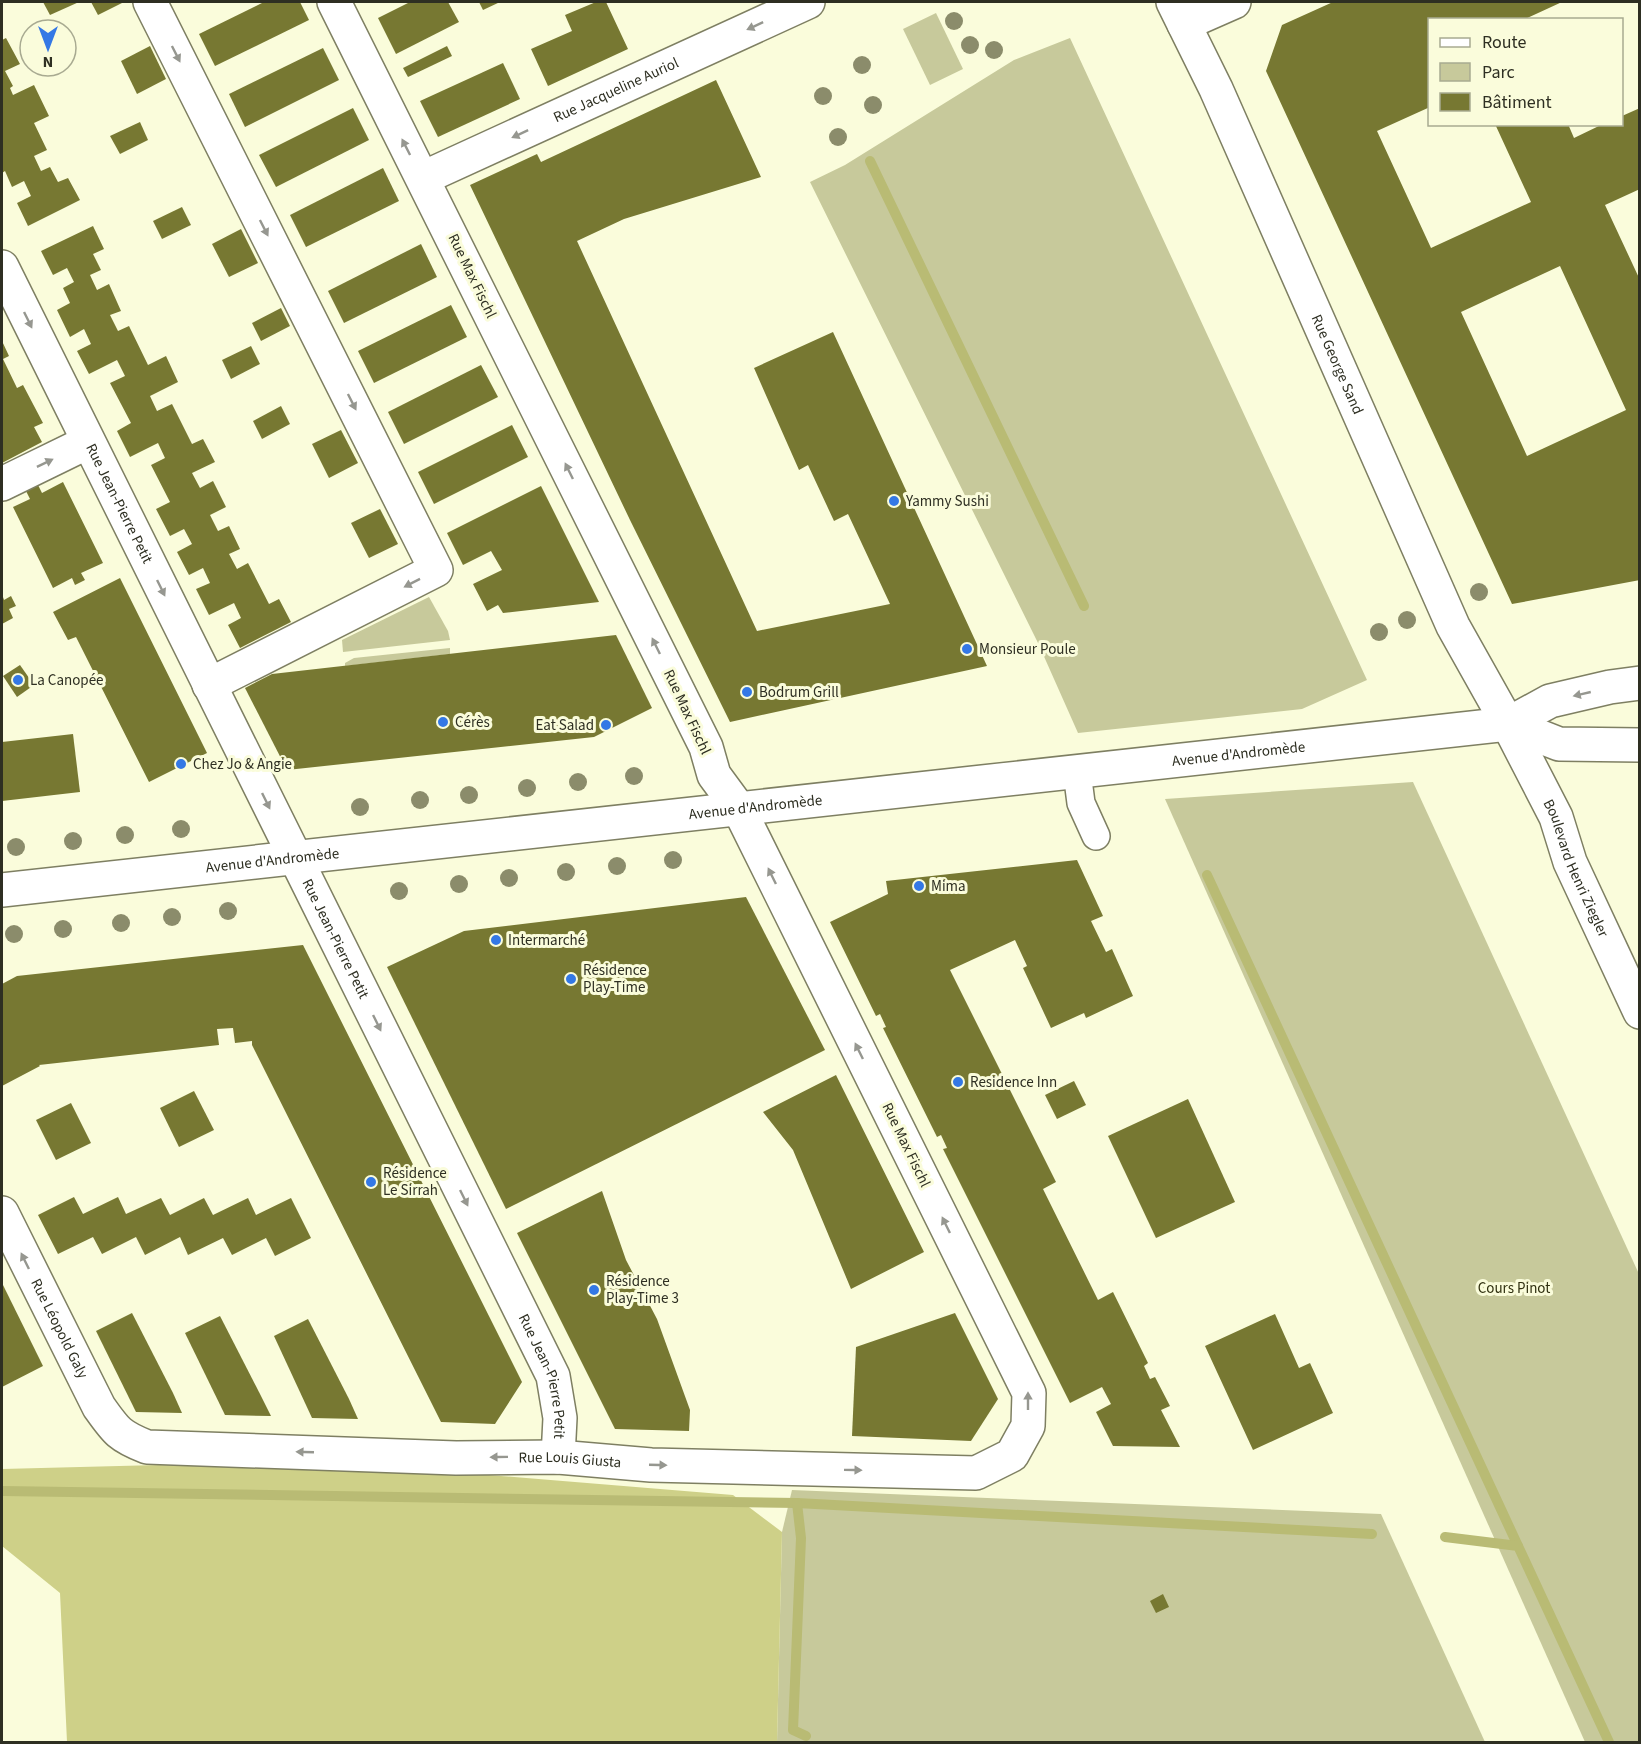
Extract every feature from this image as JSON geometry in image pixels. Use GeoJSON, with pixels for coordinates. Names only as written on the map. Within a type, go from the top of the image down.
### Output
{"type":"FeatureCollection","features":[{"type":"Feature","properties":{"kind":"street"},"geometry":{"type":"LineString","coordinates":[[150,2],[436,570],[209,685]]}},
{"type":"Feature","properties":{"kind":"street","name":"Rue Max Fischl"},"geometry":{"type":"LineString","coordinates":[[334,2],[706,747],[714,775],[739,809],[1029,1393],[1028,1426],[1012,1455]]}},
{"type":"Feature","properties":{"kind":"street","name":"Rue Jacqueline Auriol"},"geometry":{"type":"LineString","coordinates":[[423,178],[808,2]]}},
{"type":"Feature","properties":{"kind":"street"},"geometry":{"type":"LineString","coordinates":[[1178,13],[1234,2]]}},
{"type":"Feature","properties":{"kind":"street","name":"Rue George Sand"},"geometry":{"type":"LineString","coordinates":[[1178,13],[1216,89],[1453,626],[1508,724]]}},
{"type":"Feature","properties":{"kind":"street","name":"Rue Jean-Pierre Petit"},"geometry":{"type":"LineString","coordinates":[[2,267],[553,1376],[560,1418],[558,1456]]}},
{"type":"Feature","properties":{"kind":"street"},"geometry":{"type":"LineString","coordinates":[[2,484],[88,442]]}},
{"type":"Feature","properties":{"kind":"street","name":"Avenue d'Andromède"},"geometry":{"type":"LineString","coordinates":[[2,890],[1508,724],[1550,701],[1610,687],[1640,683]]}},
{"type":"Feature","properties":{"kind":"street","name":"Avenue d'Andromède"},"geometry":{"type":"LineString","coordinates":[[1508,724],[1559,744],[1640,745]]}},
{"type":"Feature","properties":{"kind":"street","name":"Boulevard Henri Ziegler"},"geometry":{"type":"LineString","coordinates":[[1508,724],[1556,817],[1570,862],[1640,1012]]}},
{"type":"Feature","properties":{"kind":"street"},"geometry":{"type":"LineString","coordinates":[[1077,772],[1081,803],[1096,836]]}},
{"type":"Feature","properties":{"kind":"street","name":"Rue Léopold Galy"},"geometry":{"type":"LineString","coordinates":[[2,1213],[99,1407],[114,1428],[125,1438]]}},
{"type":"Feature","properties":{"kind":"street","name":"Rue Louis Giusta"},"geometry":{"type":"LineString","coordinates":[[125,1438],[147,1447],[456,1458],[558,1456],[651,1465],[976,1473],[1012,1455]]}},
{"type":"Feature","properties":{"kind":"green space"},"geometry":{"type":"Polygon","coordinates":[[[936,13],[963,69],[930,85],[903,29],[936,13]]]}},
{"type":"Feature","properties":{"kind":"green space"},"geometry":{"type":"Polygon","coordinates":[[[1070,38],[1367,680],[1302,709],[1078,733],[1038,643],[810,182],[845,165],[1014,60],[1070,38]]]}},
{"type":"Feature","properties":{"kind":"green space"},"geometry":{"type":"Polygon","coordinates":[[[429,597],[448,631],[450,640],[343,652],[342,640],[429,597]]]}},
{"type":"Feature","properties":{"kind":"green space"},"geometry":{"type":"Polygon","coordinates":[[[450,648],[450,654],[345,666],[345,663],[354,658],[450,648]]]}},
{"type":"Feature","properties":{"kind":"green space","name":"Cours Pinot"},"geometry":{"type":"Polygon","coordinates":[[[1413,782],[1639,1274],[1639,1742],[1585,1742],[1165,799],[1413,782]]]}},
{"type":"Feature","properties":{"kind":"green space"},"geometry":{"type":"Polygon","coordinates":[[[317,1461],[733,1495],[782,1532],[777,1742],[67,1742],[60,1593],[2,1546],[2,1469],[317,1461]]]}},
{"type":"Feature","properties":{"kind":"green space"},"geometry":{"type":"Polygon","coordinates":[[[792,1490],[1381,1514],[1485,1742],[777,1742],[782,1532],[792,1490]]]}},
{"type":"Feature","properties":{"kind":"building"},"geometry":{"type":"Polygon","coordinates":[[[43,2],[79,2],[50,15],[43,2]]]}},
{"type":"Feature","properties":{"kind":"building"},"geometry":{"type":"Polygon","coordinates":[[[91,2],[124,2],[98,15],[91,2]]]}},
{"type":"Feature","properties":{"kind":"building"},"geometry":{"type":"Polygon","coordinates":[[[264,2],[300,2],[309,20],[215,66],[199,34],[264,2]]]}},
{"type":"Feature","properties":{"kind":"building"},"geometry":{"type":"Polygon","coordinates":[[[410,2],[448,2],[459,22],[396,54],[378,18],[410,2]]]}},
{"type":"Feature","properties":{"kind":"building"},"geometry":{"type":"Polygon","coordinates":[[[479,2],[500,2],[483,10],[479,2]]]}},
{"type":"Feature","properties":{"kind":"building"},"geometry":{"type":"Polygon","coordinates":[[[596,2],[606,2],[628,49],[548,86],[531,49],[572,31],[565,15],[596,2]]]}},
{"type":"Feature","properties":{"kind":"building"},"geometry":{"type":"Polygon","coordinates":[[[1333,2],[1562,2],[1527,18],[1428,18],[1428,108],[1377,131],[1431,248],[1531,202],[1496,126],[1569,126],[1574,138],[1599,126],[1623,126],[1623,116],[1640,108],[1640,189],[1605,205],[1640,280],[1640,580],[1512,604],[1266,71],[1282,25],[1333,2]],[[1560,266],[1461,312],[1527,456],[1626,410],[1560,266]]]}},
{"type":"Feature","properties":{"kind":"building"},"geometry":{"type":"Polygon","coordinates":[[[6,38],[18,60],[18,65],[5,71],[13,86],[10,88],[13,95],[34,85],[49,116],[34,123],[47,150],[34,156],[41,171],[50,167],[58,182],[68,178],[80,200],[28,226],[17,203],[31,196],[24,181],[12,187],[5,171],[2,173],[2,40],[6,38]]]}},
{"type":"Feature","properties":{"kind":"building"},"geometry":{"type":"Polygon","coordinates":[[[150,46],[166,79],[137,94],[121,61],[150,46]]]}},
{"type":"Feature","properties":{"kind":"building"},"geometry":{"type":"Polygon","coordinates":[[[447,46],[452,56],[408,77],[403,68],[447,46]]]}},
{"type":"Feature","properties":{"kind":"building"},"geometry":{"type":"Polygon","coordinates":[[[323,48],[339,80],[245,127],[229,94],[323,48]]]}},
{"type":"Feature","properties":{"kind":"building"},"geometry":{"type":"Polygon","coordinates":[[[503,63],[520,99],[438,137],[420,101],[503,63]]]}},
{"type":"Feature","properties":{"kind":"building"},"geometry":{"type":"Polygon","coordinates":[[[716,80],[761,177],[624,219],[577,241],[757,631],[890,604],[848,514],[834,521],[808,465],[799,470],[754,368],[833,332],[987,666],[730,722],[630,520],[470,185],[537,154],[541,162],[716,80]]]}},
{"type":"Feature","properties":{"kind":"building"},"geometry":{"type":"Polygon","coordinates":[[[353,108],[369,140],[276,187],[259,155],[353,108]]]}},
{"type":"Feature","properties":{"kind":"building"},"geometry":{"type":"Polygon","coordinates":[[[140,122],[148,140],[120,154],[110,136],[140,122]]]}},
{"type":"Feature","properties":{"kind":"building"},"geometry":{"type":"Polygon","coordinates":[[[383,168],[399,201],[306,247],[290,215],[383,168]]]}},
{"type":"Feature","properties":{"kind":"building"},"geometry":{"type":"Polygon","coordinates":[[[182,207],[191,225],[162,239],[153,221],[182,207]]]}},
{"type":"Feature","properties":{"kind":"building"},"geometry":{"type":"Polygon","coordinates":[[[93,226],[104,249],[93,254],[101,270],[90,275],[97,290],[109,284],[121,311],[110,315],[118,331],[129,326],[148,365],[166,356],[178,382],[150,396],[157,411],[172,404],[192,444],[203,439],[215,462],[192,473],[200,488],[213,481],[226,507],[210,515],[218,531],[229,526],[240,549],[229,554],[237,569],[248,563],[269,604],[279,599],[291,622],[240,648],[228,625],[241,618],[234,603],[209,615],[196,589],[210,583],[203,568],[189,575],[177,552],[192,544],[184,529],[170,536],[156,509],[170,502],[151,465],[165,458],[158,443],[130,457],[117,431],[131,423],[110,383],[125,376],[117,360],[89,374],[77,351],[91,344],[84,329],[70,337],[57,310],[70,303],[63,288],[74,282],[67,268],[53,275],[41,251],[93,226]]]}},
{"type":"Feature","properties":{"kind":"building"},"geometry":{"type":"Polygon","coordinates":[[[241,229],[258,263],[229,277],[212,244],[241,229]]]}},
{"type":"Feature","properties":{"kind":"building"},"geometry":{"type":"Polygon","coordinates":[[[421,244],[437,277],[344,323],[328,291],[421,244]]]}},
{"type":"Feature","properties":{"kind":"building"},"geometry":{"type":"Polygon","coordinates":[[[451,305],[467,337],[374,383],[358,351],[451,305]]]}},
{"type":"Feature","properties":{"kind":"building"},"geometry":{"type":"Polygon","coordinates":[[[281,308],[290,326],[261,341],[252,323],[281,308]]]}},
{"type":"Feature","properties":{"kind":"building"},"geometry":{"type":"Polygon","coordinates":[[[2,341],[9,356],[3,359],[17,388],[23,385],[43,423],[34,427],[42,442],[2,463],[3,441],[2,341]]]}},
{"type":"Feature","properties":{"kind":"building"},"geometry":{"type":"Polygon","coordinates":[[[251,346],[260,364],[231,379],[222,360],[251,346]]]}},
{"type":"Feature","properties":{"kind":"building"},"geometry":{"type":"Polygon","coordinates":[[[481,365],[498,397],[404,444],[388,412],[481,365]]]}},
{"type":"Feature","properties":{"kind":"building"},"geometry":{"type":"Polygon","coordinates":[[[281,406],[290,424],[262,439],[253,421],[281,406]]]}},
{"type":"Feature","properties":{"kind":"building"},"geometry":{"type":"Polygon","coordinates":[[[512,425],[528,457],[434,504],[418,472],[512,425]]]}},
{"type":"Feature","properties":{"kind":"building"},"geometry":{"type":"Polygon","coordinates":[[[341,430],[358,463],[329,478],[312,444],[341,430]]]}},
{"type":"Feature","properties":{"kind":"building"},"geometry":{"type":"Polygon","coordinates":[[[63,482],[103,563],[81,573],[85,580],[75,585],[72,578],[53,588],[13,507],[30,499],[26,491],[38,485],[42,493],[63,482]]]}},
{"type":"Feature","properties":{"kind":"building"},"geometry":{"type":"Polygon","coordinates":[[[541,486],[599,602],[503,613],[498,605],[487,611],[473,584],[502,570],[491,551],[463,565],[447,533],[541,486]]]}},
{"type":"Feature","properties":{"kind":"building"},"geometry":{"type":"Polygon","coordinates":[[[380,509],[398,544],[369,558],[351,523],[380,509]]]}},
{"type":"Feature","properties":{"kind":"building"},"geometry":{"type":"Polygon","coordinates":[[[120,578],[207,753],[149,782],[76,637],[68,640],[53,612],[120,578]]]}},
{"type":"Feature","properties":{"kind":"building"},"geometry":{"type":"Polygon","coordinates":[[[2,594],[4,600],[11,596],[16,606],[9,609],[13,618],[2,624],[2,594]]]}},
{"type":"Feature","properties":{"kind":"building","name":"Cérès"},"geometry":{"type":"Polygon","coordinates":[[[616,635],[652,708],[594,737],[287,770],[245,688],[272,674],[616,635]]]}},
{"type":"Feature","properties":{"kind":"building","name":"La Canopée"},"geometry":{"type":"Polygon","coordinates":[[[20,665],[34,685],[17,697],[3,676],[20,665]]]}},
{"type":"Feature","properties":{"kind":"building"},"geometry":{"type":"Polygon","coordinates":[[[73,734],[80,792],[2,801],[2,742],[73,734]]]}},
{"type":"Feature","properties":{"kind":"building","name":"Residence Inn"},"geometry":{"type":"Polygon","coordinates":[[[1077,860],[1103,916],[1091,921],[1106,952],[1112,949],[1133,996],[1086,1018],[1084,1013],[1051,1028],[1023,968],[1027,966],[1015,940],[950,970],[1056,1182],[1043,1189],[1098,1300],[1113,1292],[1148,1363],[1144,1366],[1150,1379],[1155,1377],[1170,1406],[1161,1410],[1180,1447],[1113,1446],[1096,1412],[1111,1404],[1102,1387],[1070,1403],[943,1149],[947,1148],[941,1135],[937,1137],[883,1028],[886,1027],[880,1014],[876,1016],[830,922],[888,894],[886,881],[1077,860]]]}},
{"type":"Feature","properties":{"kind":"building"},"geometry":{"type":"Polygon","coordinates":[[[746,897],[825,1050],[506,1209],[387,967],[464,931],[746,897]]]}},
{"type":"Feature","properties":{"kind":"building","name":"Résidence Le Sirrah"},"geometry":{"type":"Polygon","coordinates":[[[303,945],[522,1382],[495,1424],[441,1422],[252,1041],[235,1043],[233,1028],[217,1029],[219,1045],[39,1065],[2,1086],[2,984],[17,976],[303,945]]]}},
{"type":"Feature","properties":{"kind":"building"},"geometry":{"type":"Polygon","coordinates":[[[836,1075],[924,1252],[851,1289],[793,1150],[763,1112],[836,1075]]]}},
{"type":"Feature","properties":{"kind":"building"},"geometry":{"type":"Polygon","coordinates":[[[1074,1081],[1086,1105],[1057,1119],[1045,1095],[1074,1081]]]}},
{"type":"Feature","properties":{"kind":"building"},"geometry":{"type":"Polygon","coordinates":[[[194,1091],[214,1130],[179,1147],[160,1108],[194,1091]]]}},
{"type":"Feature","properties":{"kind":"building"},"geometry":{"type":"Polygon","coordinates":[[[1188,1099],[1235,1202],[1156,1238],[1108,1136],[1188,1099]]]}},
{"type":"Feature","properties":{"kind":"building"},"geometry":{"type":"Polygon","coordinates":[[[71,1103],[91,1143],[56,1160],[36,1120],[71,1103]]]}},
{"type":"Feature","properties":{"kind":"building","name":"Résidence Play-Time 3"},"geometry":{"type":"Polygon","coordinates":[[[602,1191],[626,1260],[657,1319],[690,1410],[689,1431],[615,1429],[517,1233],[602,1191]]]}},
{"type":"Feature","properties":{"kind":"building"},"geometry":{"type":"Polygon","coordinates":[[[74,1197],[83,1214],[118,1197],[126,1214],[161,1198],[170,1215],[204,1198],[213,1215],[248,1198],[256,1215],[291,1198],[311,1238],[275,1256],[266,1238],[232,1255],[223,1238],[188,1255],[180,1237],[145,1255],[136,1237],[102,1254],[93,1237],[58,1254],[38,1215],[74,1197]]]}},
{"type":"Feature","properties":{"kind":"building"},"geometry":{"type":"Polygon","coordinates":[[[2,1283],[43,1366],[2,1387],[2,1283]]]}},
{"type":"Feature","properties":{"kind":"building"},"geometry":{"type":"Polygon","coordinates":[[[132,1313],[182,1413],[136,1412],[96,1331],[132,1313]]]}},
{"type":"Feature","properties":{"kind":"building"},"geometry":{"type":"Polygon","coordinates":[[[955,1313],[998,1399],[971,1441],[852,1436],[856,1347],[955,1313]]]}},
{"type":"Feature","properties":{"kind":"building"},"geometry":{"type":"Polygon","coordinates":[[[1275,1314],[1299,1368],[1310,1363],[1333,1413],[1253,1450],[1205,1346],[1275,1314]]]}},
{"type":"Feature","properties":{"kind":"building"},"geometry":{"type":"Polygon","coordinates":[[[220,1316],[271,1416],[225,1415],[185,1333],[220,1316]]]}},
{"type":"Feature","properties":{"kind":"building"},"geometry":{"type":"Polygon","coordinates":[[[308,1319],[358,1419],[312,1418],[274,1336],[308,1319]]]}},
{"type":"Feature","properties":{"kind":"building"},"geometry":{"type":"Polygon","coordinates":[[[1163,1594],[1169,1607],[1156,1613],[1150,1601],[1163,1594]]]}},
{"type":"Feature","properties":{"kind":"waterway"},"geometry":{"type":"LineString","coordinates":[[870,161],[1084,606]]}},
{"type":"Feature","properties":{"kind":"waterway"},"geometry":{"type":"LineString","coordinates":[[1207,875],[1518,1546]]}},
{"type":"Feature","properties":{"kind":"waterway"},"geometry":{"type":"LineString","coordinates":[[2,1491],[797,1503],[1372,1534]]}},
{"type":"Feature","properties":{"kind":"waterway"},"geometry":{"type":"LineString","coordinates":[[797,1503],[801,1538],[793,1730],[806,1736]]}},
{"type":"Feature","properties":{"kind":"waterway"},"geometry":{"type":"LineString","coordinates":[[1445,1537],[1518,1546],[1609,1742]]}},
{"type":"Feature","properties":{"kind":"place","name":"Yammy Sushi"},"geometry":{"type":"Point","coordinates":[894,501]}},
{"type":"Feature","properties":{"kind":"place","name":"Monsieur Poule"},"geometry":{"type":"Point","coordinates":[967,649]}},
{"type":"Feature","properties":{"kind":"place","name":"La Canopée"},"geometry":{"type":"Point","coordinates":[18,680]}},
{"type":"Feature","properties":{"kind":"place","name":"Bodrum Grill"},"geometry":{"type":"Point","coordinates":[747,692]}},
{"type":"Feature","properties":{"kind":"place","name":"Cérès"},"geometry":{"type":"Point","coordinates":[443,722]}},
{"type":"Feature","properties":{"kind":"place","name":"Eat Salad"},"geometry":{"type":"Point","coordinates":[606,725]}},
{"type":"Feature","properties":{"kind":"place","name":"Chez Jo & Angie"},"geometry":{"type":"Point","coordinates":[181,764]}},
{"type":"Feature","properties":{"kind":"place","name":"Mima"},"geometry":{"type":"Point","coordinates":[919,886]}},
{"type":"Feature","properties":{"kind":"place","name":"Intermarché"},"geometry":{"type":"Point","coordinates":[496,940]}},
{"type":"Feature","properties":{"kind":"place","name":"Résidence Play-Time"},"geometry":{"type":"Point","coordinates":[571,979]}},
{"type":"Feature","properties":{"kind":"place","name":"Residence Inn"},"geometry":{"type":"Point","coordinates":[958,1082]}},
{"type":"Feature","properties":{"kind":"place","name":"Résidence Le Sirrah"},"geometry":{"type":"Point","coordinates":[371,1182]}},
{"type":"Feature","properties":{"kind":"place","name":"Résidence Play-Time 3"},"geometry":{"type":"Point","coordinates":[594,1290]}}]}
